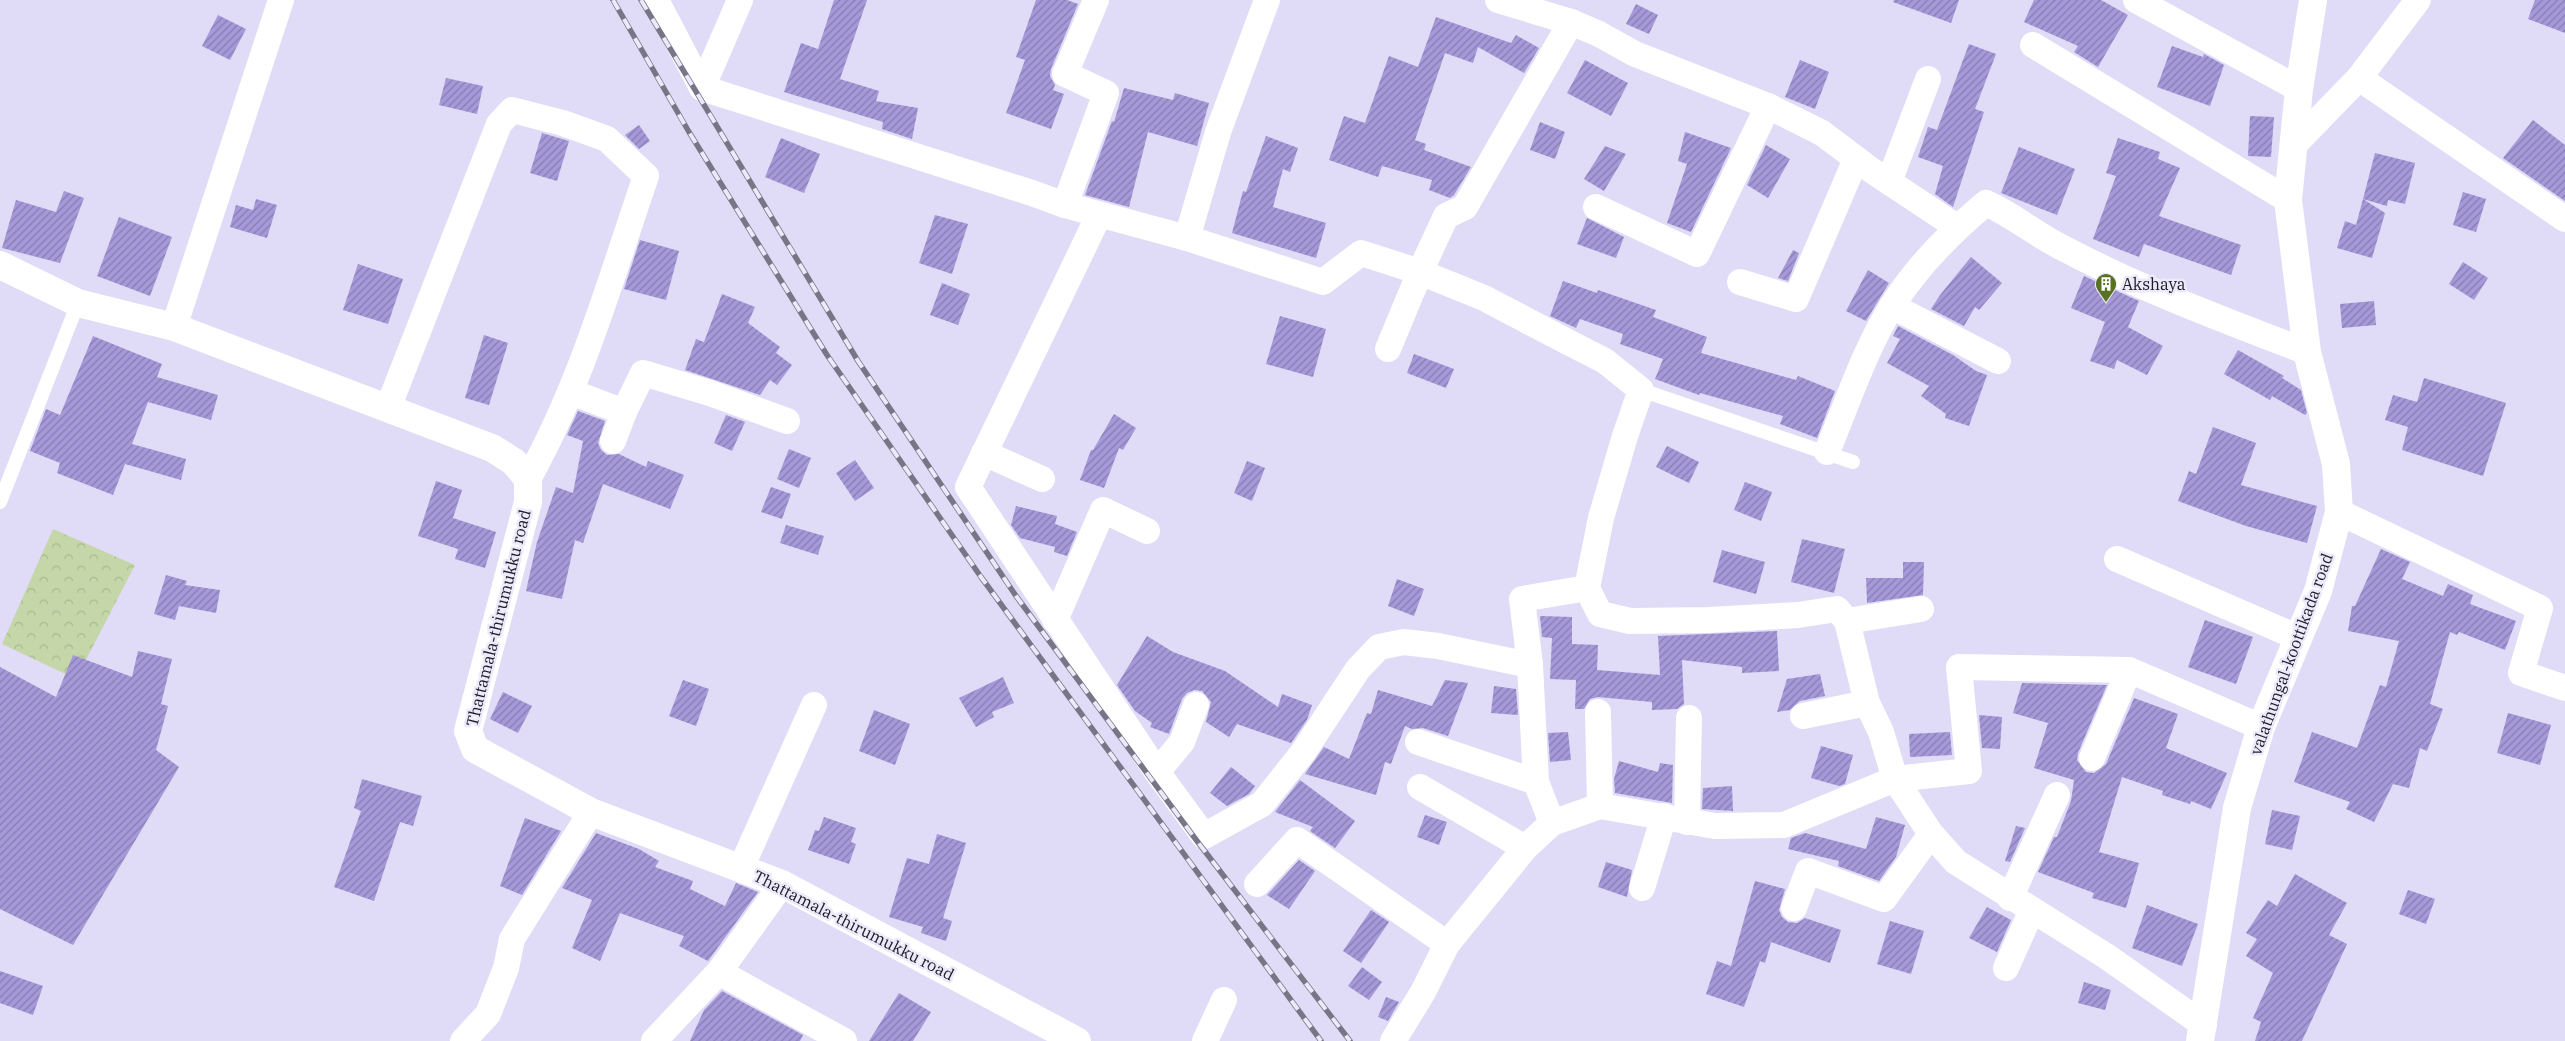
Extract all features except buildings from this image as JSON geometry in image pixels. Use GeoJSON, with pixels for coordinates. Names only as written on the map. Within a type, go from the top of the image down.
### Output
{"type":"FeatureCollection","features":[{"type":"Feature","properties":{"kind":"street"},"geometry":{"type":"LineString","coordinates":[[174,327],[281,0]]}},
{"type":"Feature","properties":{"kind":"street"},"geometry":{"type":"LineString","coordinates":[[656,0],[702,88],[1032,193],[1066,206],[1187,238],[1324,282],[1361,252],[1420,272],[1484,298],[1605,361],[1642,390],[1625,436],[1601,518],[1587,588],[1600,614],[1630,621],[1709,620],[1798,615],[1838,610],[1848,621],[1867,703],[1881,732],[1895,779],[1931,834],[1956,862],[2106,956],[2202,1033]]}},
{"type":"Feature","properties":{"kind":"street"},"geometry":{"type":"LineString","coordinates":[[702,88],[740,0]]}},
{"type":"Feature","properties":{"kind":"street"},"geometry":{"type":"LineString","coordinates":[[1066,206],[1106,93],[1065,74],[1096,0]]}},
{"type":"Feature","properties":{"kind":"street"},"geometry":{"type":"LineString","coordinates":[[1187,238],[1218,132],[1267,0]]}},
{"type":"Feature","properties":{"kind":"street"},"geometry":{"type":"LineString","coordinates":[[1498,0],[1571,22],[1599,34],[1635,54],[1768,106],[1822,132],[1856,159],[1957,227]]}},
{"type":"Feature","properties":{"kind":"street"},"geometry":{"type":"LineString","coordinates":[[2136,0],[2299,89]]}},
{"type":"Feature","properties":{"kind":"street","name":"valathungal-koottikada road"},"geometry":{"type":"LineString","coordinates":[[2202,1033],[2237,808],[2261,727],[2297,637],[2318,591],[2340,512],[2336,464],[2307,352],[2288,200],[2299,89],[2313,0]]}},
{"type":"Feature","properties":{"kind":"street"},"geometry":{"type":"LineString","coordinates":[[2294,145],[2359,78],[2418,0]]}},
{"type":"Feature","properties":{"kind":"street"},"geometry":{"type":"LineString","coordinates":[[1388,349],[1446,216],[1465,207],[1571,22]]}},
{"type":"Feature","properties":{"kind":"street"},"geometry":{"type":"LineString","coordinates":[[2033,45],[2288,200]]}},
{"type":"Feature","properties":{"kind":"street"},"geometry":{"type":"LineString","coordinates":[[2359,78],[2565,219]]}},
{"type":"Feature","properties":{"kind":"street"},"geometry":{"type":"LineString","coordinates":[[1889,182],[1928,79]]}},
{"type":"Feature","properties":{"kind":"street"},"geometry":{"type":"LineString","coordinates":[[1596,207],[1697,254],[1768,106]]}},
{"type":"Feature","properties":{"kind":"street"},"geometry":{"type":"LineString","coordinates":[[0,265],[78,302],[174,327],[492,448],[514,462],[528,479],[545,449],[571,392],[646,176],[607,139],[562,123],[512,110],[498,124],[388,408]]}},
{"type":"Feature","properties":{"kind":"street"},"geometry":{"type":"LineString","coordinates":[[1740,282],[1796,299],[1856,159]]}},
{"type":"Feature","properties":{"kind":"street"},"geometry":{"type":"LineString","coordinates":[[1827,452],[1869,349],[1892,306],[1938,246],[1986,202],[2009,214],[2060,247],[2102,267],[2178,302],[2307,352]]}},
{"type":"Feature","properties":{"kind":"street"},"geometry":{"type":"LineString","coordinates":[[1099,215],[968,487],[1156,772],[1204,836],[1262,804],[1304,751],[1358,669],[1378,647],[1404,642],[1438,646],[1530,665]]}},
{"type":"Feature","properties":{"kind":"street"},"geometry":{"type":"LineString","coordinates":[[1892,306],[1998,362]]}},
{"type":"Feature","properties":{"kind":"street"},"geometry":{"type":"LineString","coordinates":[[613,441],[624,412],[643,373],[710,393],[787,420]]}},
{"type":"Feature","properties":{"kind":"street"},"geometry":{"type":"LineString","coordinates":[[571,392],[624,412]]}},
{"type":"Feature","properties":{"kind":"street"},"geometry":{"type":"LineString","coordinates":[[984,454],[1042,479]]}},
{"type":"Feature","properties":{"kind":"street","name":"Thattamala-thirumukku road"},"geometry":{"type":"LineString","coordinates":[[528,479],[528,502],[524,524],[468,731],[475,749],[591,812],[782,884],[1077,1041]]}},
{"type":"Feature","properties":{"kind":"street"},"geometry":{"type":"LineString","coordinates":[[1056,620],[1103,510],[1147,531]]}},
{"type":"Feature","properties":{"kind":"street"},"geometry":{"type":"LineString","coordinates":[[2340,512],[2540,608],[2521,673],[2565,688]]}},
{"type":"Feature","properties":{"kind":"street"},"geometry":{"type":"LineString","coordinates":[[2117,559],[2297,637]]}},
{"type":"Feature","properties":{"kind":"street"},"geometry":{"type":"LineString","coordinates":[[1552,823],[1536,782],[1530,665],[1522,599],[1587,588]]}},
{"type":"Feature","properties":{"kind":"street"},"geometry":{"type":"LineString","coordinates":[[1848,621],[1920,609]]}},
{"type":"Feature","properties":{"kind":"street"},"geometry":{"type":"LineString","coordinates":[[1393,1041],[1423,992],[1447,944],[1525,848],[1552,823],[1600,806],[1715,826],[1784,825],[1895,779],[1969,771],[1959,667],[2129,670],[2261,727]]}},
{"type":"Feature","properties":{"kind":"street"},"geometry":{"type":"LineString","coordinates":[[2092,758],[2129,670]]}},
{"type":"Feature","properties":{"kind":"street"},"geometry":{"type":"LineString","coordinates":[[1803,716],[1867,703]]}},
{"type":"Feature","properties":{"kind":"street"},"geometry":{"type":"LineString","coordinates":[[741,868],[814,705]]}},
{"type":"Feature","properties":{"kind":"street"},"geometry":{"type":"LineString","coordinates":[[1156,772],[1182,742],[1196,705]]}},
{"type":"Feature","properties":{"kind":"street"},"geometry":{"type":"LineString","coordinates":[[1598,712],[1600,806]]}},
{"type":"Feature","properties":{"kind":"street"},"geometry":{"type":"LineString","coordinates":[[1642,888],[1676,819],[1689,718]]}},
{"type":"Feature","properties":{"kind":"street"},"geometry":{"type":"LineString","coordinates":[[1418,742],[1536,782]]}},
{"type":"Feature","properties":{"kind":"street"},"geometry":{"type":"LineString","coordinates":[[1420,786],[1525,848]]}},
{"type":"Feature","properties":{"kind":"street"},"geometry":{"type":"LineString","coordinates":[[2006,968],[2021,904],[2057,795]]}},
{"type":"Feature","properties":{"kind":"street"},"geometry":{"type":"LineString","coordinates":[[463,1041],[488,1014],[506,968],[512,939],[591,812]]}},
{"type":"Feature","properties":{"kind":"street"},"geometry":{"type":"LineString","coordinates":[[1794,908],[1808,871],[1884,899],[1931,834]]}},
{"type":"Feature","properties":{"kind":"street"},"geometry":{"type":"LineString","coordinates":[[1257,884],[1297,840],[1447,944]]}},
{"type":"Feature","properties":{"kind":"street"},"geometry":{"type":"LineString","coordinates":[[654,1041],[718,972],[782,884]]}},
{"type":"Feature","properties":{"kind":"street"},"geometry":{"type":"LineString","coordinates":[[718,972],[844,1041]]}},
{"type":"Feature","properties":{"kind":"street"},"geometry":{"type":"LineString","coordinates":[[1205,1041],[1224,1000]]}},
{"type":"Feature","properties":{"kind":"lane"},"geometry":{"type":"LineString","coordinates":[[0,502],[78,302]]}},
{"type":"Feature","properties":{"kind":"lane"},"geometry":{"type":"LineString","coordinates":[[1642,390],[1852,462]]}},
{"type":"Feature","properties":{"kind":"green space"},"geometry":{"type":"Polygon","coordinates":[[[53,529],[135,565],[76,679],[2,644],[53,529]]]}},
{"type":"Feature","properties":{"kind":"railway"},"geometry":{"type":"LineString","coordinates":[[613,0],[689,132],[827,355],[981,577],[1321,1041]]}},
{"type":"Feature","properties":{"kind":"railway"},"geometry":{"type":"LineString","coordinates":[[641,0],[858,361],[1016,596],[1197,841],[1350,1041]]}},
{"type":"Feature","properties":{"kind":"place","name":"Akshaya"},"geometry":{"type":"Point","coordinates":[2106,303]}}]}
